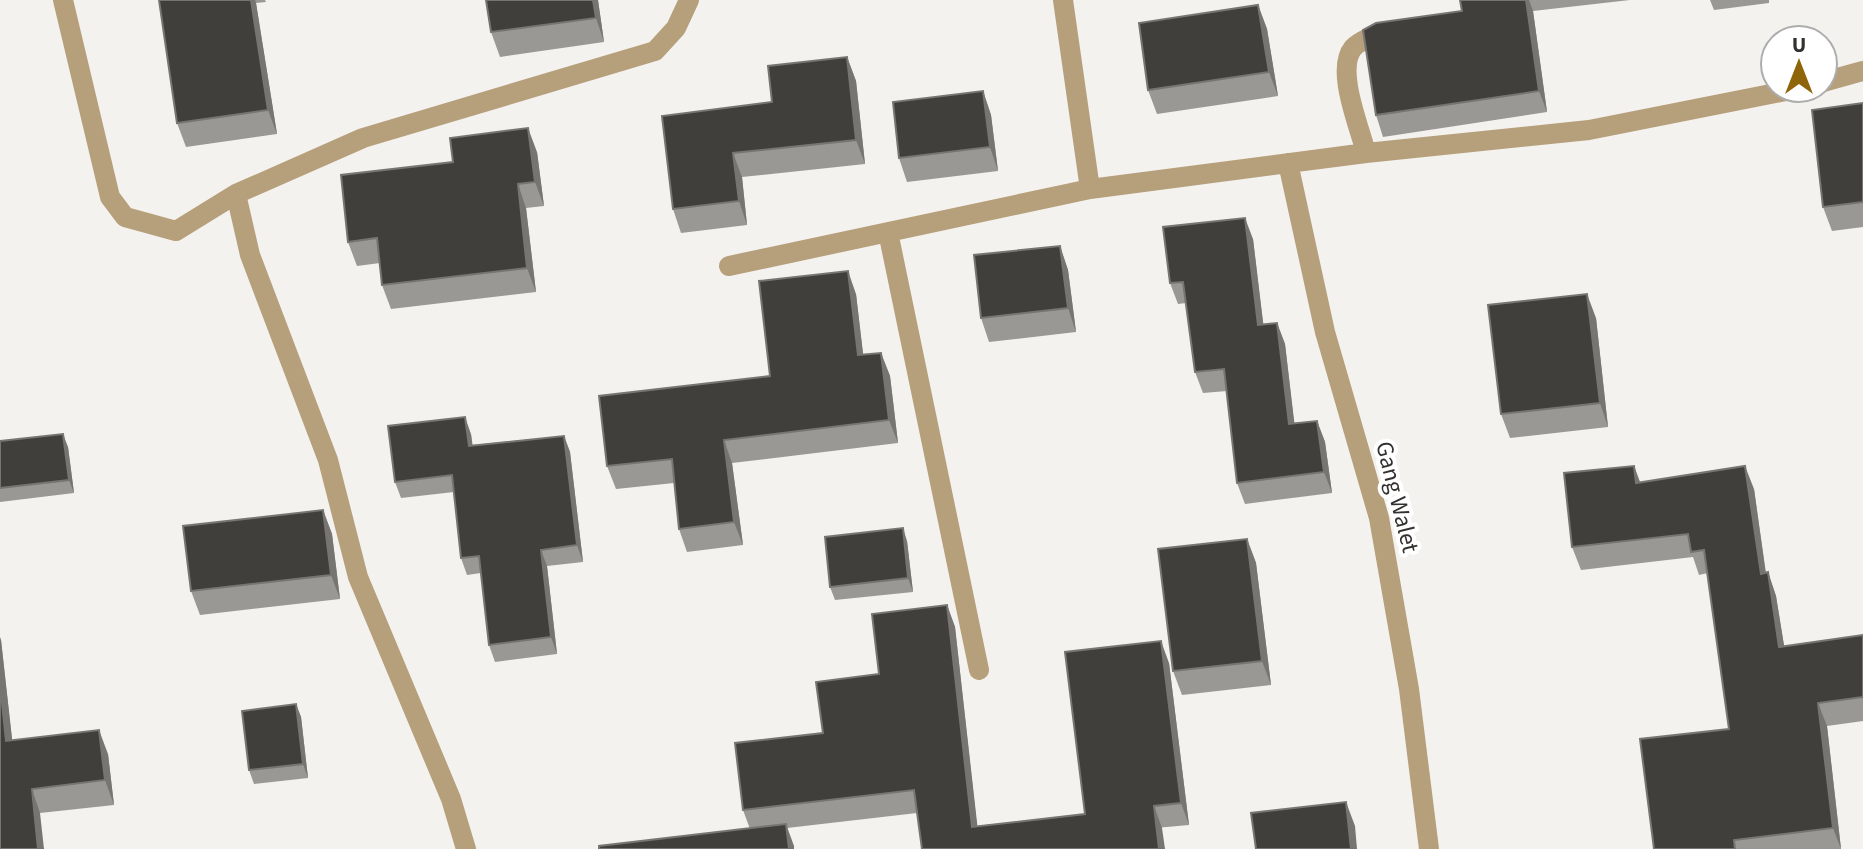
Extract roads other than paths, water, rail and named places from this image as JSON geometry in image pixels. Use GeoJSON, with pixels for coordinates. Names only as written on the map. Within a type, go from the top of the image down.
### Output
{"type":"FeatureCollection","features":[{"type":"Feature","properties":{"kind":"street"},"geometry":{"type":"LineString","coordinates":[[63,0],[110,197],[125,217],[176,231],[236,194],[363,138],[655,51],[676,28],[689,0]]}},
{"type":"Feature","properties":{"kind":"street"},"geometry":{"type":"LineString","coordinates":[[1063,0],[1090,189]]}},
{"type":"Feature","properties":{"kind":"street"},"geometry":{"type":"LineString","coordinates":[[1366,153],[1346,79],[1348,60],[1354,48],[1380,32]]}},
{"type":"Feature","properties":{"kind":"street"},"geometry":{"type":"LineString","coordinates":[[1839,78],[1863,71]]}},
{"type":"Feature","properties":{"kind":"street"},"geometry":{"type":"LineString","coordinates":[[729,266],[1090,189],[1366,153],[1589,130],[1759,96]]}},
{"type":"Feature","properties":{"kind":"street","name":"Gang Walet"},"geometry":{"type":"LineString","coordinates":[[1288,163],[1325,332],[1379,518],[1409,689],[1429,849]]}},
{"type":"Feature","properties":{"kind":"street"},"geometry":{"type":"LineString","coordinates":[[236,194],[250,255],[328,460],[358,577],[451,799],[466,849]]}},
{"type":"Feature","properties":{"kind":"street"},"geometry":{"type":"LineString","coordinates":[[888,232],[979,670]]}}]}
